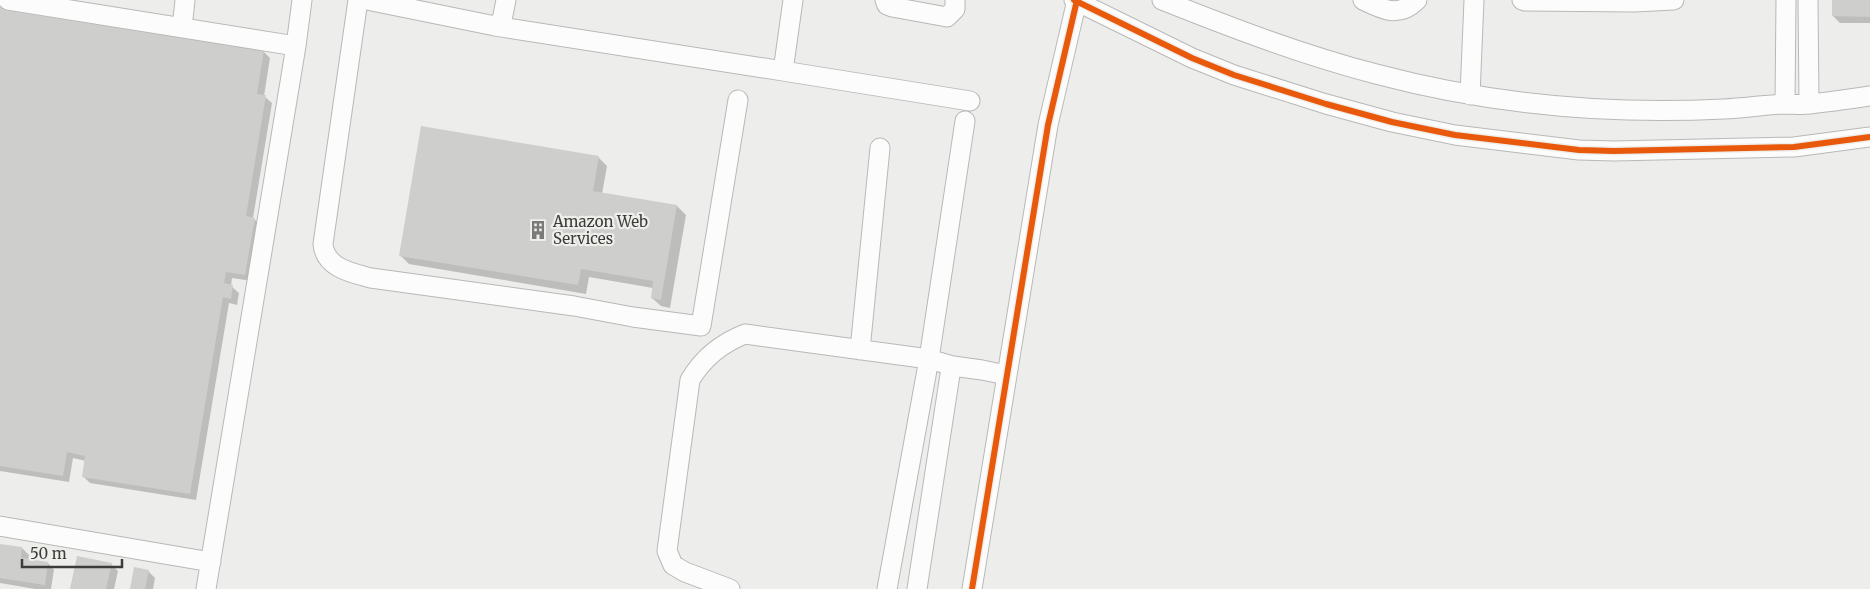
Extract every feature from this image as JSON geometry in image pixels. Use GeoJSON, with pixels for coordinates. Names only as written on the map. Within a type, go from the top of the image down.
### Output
{"type":"FeatureCollection","features":[{"type":"Feature","properties":{"kind":"street"},"geometry":{"type":"LineString","coordinates":[[8,0],[296,46]]}},
{"type":"Feature","properties":{"kind":"street"},"geometry":{"type":"LineString","coordinates":[[182,28],[185,0]]}},
{"type":"Feature","properties":{"kind":"street"},"geometry":{"type":"LineString","coordinates":[[206,589],[302,0]]}},
{"type":"Feature","properties":{"kind":"street"},"geometry":{"type":"LineString","coordinates":[[358,0],[323,244],[324,253],[333,263],[350,273],[371,278],[574,306],[633,317],[701,326],[738,100]]}},
{"type":"Feature","properties":{"kind":"street"},"geometry":{"type":"LineString","coordinates":[[367,0],[495,26],[970,101]]}},
{"type":"Feature","properties":{"kind":"street"},"geometry":{"type":"LineString","coordinates":[[495,26],[502,20],[506,0]]}},
{"type":"Feature","properties":{"kind":"street"},"geometry":{"type":"LineString","coordinates":[[783,71],[793,0]]}},
{"type":"Feature","properties":{"kind":"street"},"geometry":{"type":"LineString","coordinates":[[885,0],[887,5],[892,7],[947,17],[954,9],[956,0]]}},
{"type":"Feature","properties":{"kind":"street"},"geometry":{"type":"LineString","coordinates":[[972,589],[1048,125],[1076,0],[1192,58],[1234,75],[1326,104],[1392,122],[1454,135],[1550,147],[1614,151],[1794,147],[1870,137]]}},
{"type":"Feature","properties":{"kind":"street"},"geometry":{"type":"LineString","coordinates":[[1162,0],[1259,38],[1376,74],[1470,95],[1528,103],[1635,110],[1724,109],[1809,104],[1870,96]]}},
{"type":"Feature","properties":{"kind":"street"},"geometry":{"type":"LineString","coordinates":[[1363,0],[1379,8],[1391,11],[1403,9],[1412,5],[1417,0]]}},
{"type":"Feature","properties":{"kind":"street"},"geometry":{"type":"LineString","coordinates":[[1470,95],[1474,0]]}},
{"type":"Feature","properties":{"kind":"street"},"geometry":{"type":"LineString","coordinates":[[1522,0],[1634,2],[1674,0]]}},
{"type":"Feature","properties":{"kind":"street"},"geometry":{"type":"LineString","coordinates":[[1785,104],[1786,0]]}},
{"type":"Feature","properties":{"kind":"street"},"geometry":{"type":"LineString","coordinates":[[1808,0],[1809,104]]}},
{"type":"Feature","properties":{"kind":"street"},"geometry":{"type":"LineString","coordinates":[[887,589],[930,359],[964,121]]}},
{"type":"Feature","properties":{"kind":"street"},"geometry":{"type":"LineString","coordinates":[[860,350],[880,148]]}},
{"type":"Feature","properties":{"kind":"street"},"geometry":{"type":"LineString","coordinates":[[730,589],[685,572],[673,565],[667,552],[690,380],[707,358],[727,341],[745,334],[930,359],[953,366],[1006,375]]}},
{"type":"Feature","properties":{"kind":"street"},"geometry":{"type":"LineString","coordinates":[[917,589],[953,366]]}},
{"type":"Feature","properties":{"kind":"street"},"geometry":{"type":"LineString","coordinates":[[0,526],[211,562]]}},
{"type":"Feature","properties":{"kind":"building"},"geometry":{"type":"Polygon","coordinates":[[[1832,0],[1870,0],[1870,17],[1832,16],[1832,0]]]}},
{"type":"Feature","properties":{"kind":"building"},"geometry":{"type":"Polygon","coordinates":[[[0,7],[264,50],[257,94],[266,95],[246,216],[255,218],[245,275],[226,272],[224,283],[233,285],[231,299],[223,297],[190,494],[82,477],[85,456],[67,452],[63,476],[0,466],[0,7]]]}},
{"type":"Feature","properties":{"kind":"building","name":"Amazon Web Services"},"geometry":{"type":"Polygon","coordinates":[[[421,126],[599,156],[593,191],[677,205],[661,300],[651,298],[653,281],[581,269],[578,285],[399,256],[421,126]]]}},
{"type":"Feature","properties":{"kind":"building"},"geometry":{"type":"Polygon","coordinates":[[[0,544],[22,547],[21,558],[48,562],[45,585],[0,578],[0,544]]]}},
{"type":"Feature","properties":{"kind":"building"},"geometry":{"type":"Polygon","coordinates":[[[77,556],[112,563],[106,589],[70,589],[77,556]]]}},
{"type":"Feature","properties":{"kind":"building"},"geometry":{"type":"Polygon","coordinates":[[[134,567],[149,570],[145,589],[130,589],[134,567]]]}},
{"type":"Feature","properties":{"kind":"cycle path"},"geometry":{"type":"LineString","coordinates":[[1074,0],[1192,58],[1234,75],[1326,104],[1392,122],[1455,135],[1579,150],[1614,151],[1794,147],[1870,137]]}},
{"type":"Feature","properties":{"kind":"cycle path"},"geometry":{"type":"LineString","coordinates":[[972,589],[1048,125],[1077,0]]}},
{"type":"Feature","properties":{"kind":"place","name":"Amazon Web Services"},"geometry":{"type":"Point","coordinates":[538,230]}}]}
